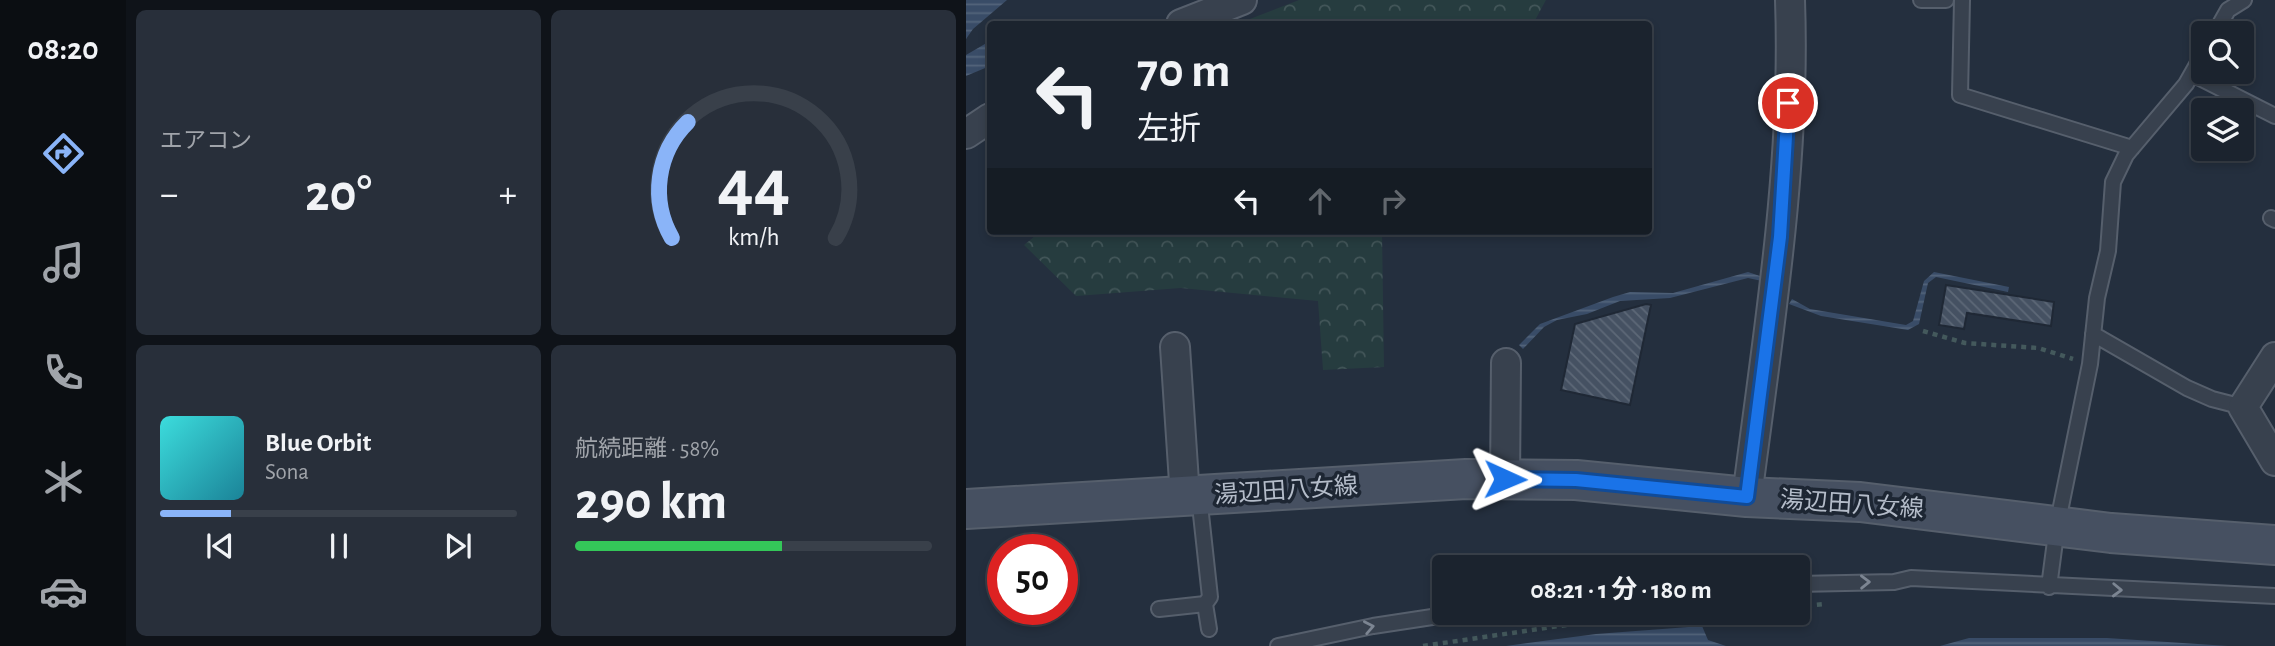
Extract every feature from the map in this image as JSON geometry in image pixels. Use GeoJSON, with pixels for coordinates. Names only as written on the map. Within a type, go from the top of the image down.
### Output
{"type":"FeatureCollection","features":[{"type":"Feature","properties":{"kind":"main road","name":"湯辺田八女線"},"geometry":{"type":"LineString","coordinates":[[966,509],[1466,478],[1576,480],[1747,497],[1860,502],[2057,526],[2275,545]]}},
{"type":"Feature","properties":{"kind":"street"},"geometry":{"type":"LineString","coordinates":[[1189,21],[1242,0]]}},
{"type":"Feature","properties":{"kind":"street"},"geometry":{"type":"LineString","coordinates":[[1747,497],[1780,237],[1791,49],[1790,0]]}},
{"type":"Feature","properties":{"kind":"street"},"geometry":{"type":"LineString","coordinates":[[966,134],[987,120]]}},
{"type":"Feature","properties":{"kind":"street"},"geometry":{"type":"LineString","coordinates":[[1175,347],[1192,496]]}},
{"type":"Feature","properties":{"kind":"street"},"geometry":{"type":"LineString","coordinates":[[2275,357],[2243,407],[2275,461]]}},
{"type":"Feature","properties":{"kind":"street"},"geometry":{"type":"LineString","coordinates":[[1505,479],[1506,363]]}},
{"type":"Feature","properties":{"kind":"lane"},"geometry":{"type":"LineString","coordinates":[[1921,0],[1946,0]]}},
{"type":"Feature","properties":{"kind":"lane"},"geometry":{"type":"LineString","coordinates":[[1962,0],[1960,95],[2132,148]]}},
{"type":"Feature","properties":{"kind":"lane"},"geometry":{"type":"LineString","coordinates":[[2222,21],[2228,10],[2244,0]]}},
{"type":"Feature","properties":{"kind":"lane"},"geometry":{"type":"LineString","coordinates":[[2049,587],[2057,526],[2090,364],[2108,251],[2113,182],[2132,148],[2191,75]]}},
{"type":"Feature","properties":{"kind":"lane"},"geometry":{"type":"LineString","coordinates":[[2212,84],[2275,116]]}},
{"type":"Feature","properties":{"kind":"lane"},"geometry":{"type":"LineString","coordinates":[[2093,334],[2188,388],[2212,399],[2243,407]]}},
{"type":"Feature","properties":{"kind":"lane"},"geometry":{"type":"LineString","coordinates":[[1192,496],[1210,597],[1205,604],[1209,629]]}},
{"type":"Feature","properties":{"kind":"lane"},"geometry":{"type":"LineString","coordinates":[[1810,584],[1894,582],[1911,578],[2049,587],[2275,596]]}},
{"type":"Feature","properties":{"kind":"lane"},"geometry":{"type":"LineString","coordinates":[[1159,609],[1205,604]]}},
{"type":"Feature","properties":{"kind":"lane"},"geometry":{"type":"LineString","coordinates":[[1278,646],[1432,617]]}},
{"type":"Feature","properties":{"kind":"path"},"geometry":{"type":"LineString","coordinates":[[1923,331],[1965,343],[2038,348],[2090,364]]}},
{"type":"Feature","properties":{"kind":"path"},"geometry":{"type":"LineString","coordinates":[[1423,646],[1566,625]]}},
{"type":"Feature","properties":{"kind":"green space"},"geometry":{"type":"Polygon","coordinates":[[[1299,0],[1546,0],[1535,21],[1245,21],[1299,0]]]}},
{"type":"Feature","properties":{"kind":"green space"},"geometry":{"type":"Polygon","coordinates":[[[1036,235],[1382,235],[1384,367],[1323,370],[1318,301],[1181,288],[1076,296],[1024,245],[1036,235]]]}},
{"type":"Feature","properties":{"kind":"water"},"geometry":{"type":"Polygon","coordinates":[[[966,0],[1007,0],[973,29],[966,39],[966,0]]]}},
{"type":"Feature","properties":{"kind":"water"},"geometry":{"type":"Polygon","coordinates":[[[987,43],[987,67],[966,76],[966,55],[987,43]]]}},
{"type":"Feature","properties":{"kind":"water"},"geometry":{"type":"Polygon","coordinates":[[[1748,272],[1763,277],[1762,281],[1748,278],[1670,298],[1620,301],[1587,314],[1557,320],[1544,327],[1523,349],[1519,345],[1540,324],[1613,297],[1630,292],[1673,293],[1748,272]]]}},
{"type":"Feature","properties":{"kind":"water"},"geometry":{"type":"Polygon","coordinates":[[[1934,272],[2009,287],[2008,292],[1936,277],[1928,283],[1919,324],[1908,330],[1821,316],[1789,304],[1792,299],[1810,309],[1906,325],[1913,321],[1924,281],[1934,272]]]}},
{"type":"Feature","properties":{"kind":"water"},"geometry":{"type":"Polygon","coordinates":[[[1702,626],[1708,640],[1726,646],[1506,646],[1596,634],[1702,626]]]}},
{"type":"Feature","properties":{"kind":"water"},"geometry":{"type":"Polygon","coordinates":[[[1969,638],[2107,638],[2228,646],[1940,646],[1969,638]]]}},
{"type":"Feature","properties":{"kind":"building"},"geometry":{"type":"Polygon","coordinates":[[[1946,285],[2054,302],[2051,326],[1967,313],[1964,329],[1939,325],[1946,285]]]}},
{"type":"Feature","properties":{"kind":"building"},"geometry":{"type":"Polygon","coordinates":[[[1646,304],[1651,305],[1630,405],[1561,390],[1575,324],[1646,304]]]}},
{"type":"Feature","properties":{"kind":"route"},"geometry":{"type":"LineString","coordinates":[[1505,479],[1576,480],[1747,497],[1780,237],[1788,103]]}}]}
